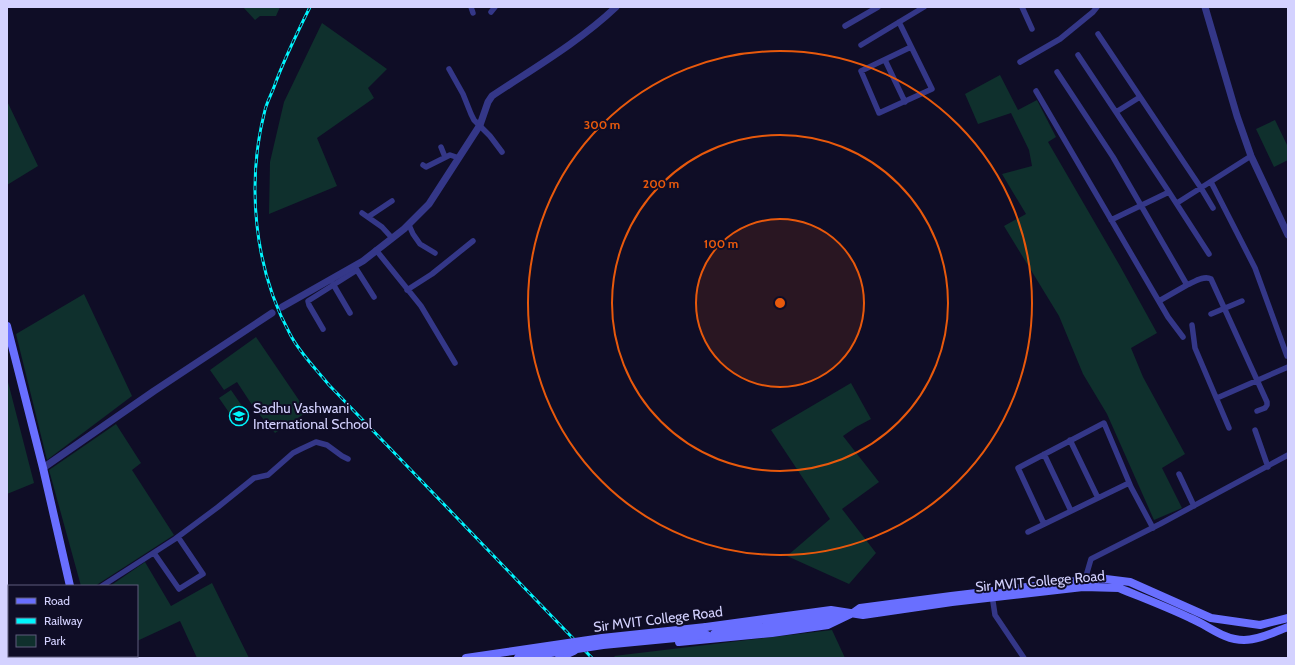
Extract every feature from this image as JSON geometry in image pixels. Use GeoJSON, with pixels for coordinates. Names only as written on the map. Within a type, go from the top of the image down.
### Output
{"type":"FeatureCollection","features":[{"type":"Feature","properties":{"kind":"main road"},"geometry":{"type":"LineString","coordinates":[[7,326],[43,468],[70,585]]}},
{"type":"Feature","properties":{"kind":"main road","name":"Sir MVIT College Road"},"geometry":{"type":"LineString","coordinates":[[518,658],[706,631],[831,610],[863,615],[992,595],[1084,584],[1106,579],[1130,582],[1211,618],[1260,625],[1288,618]]}},
{"type":"Feature","properties":{"kind":"main road","name":"Sir MVIT College Road"},"geometry":{"type":"LineString","coordinates":[[1084,584],[1119,588],[1192,618],[1221,635],[1237,640],[1255,639],[1288,627]]}},
{"type":"Feature","properties":{"kind":"main road","name":"Sir MVIT College Road"},"geometry":{"type":"LineString","coordinates":[[559,658],[576,650],[772,633],[828,625],[853,613]]}},
{"type":"Feature","properties":{"kind":"main road","name":"Sir MVIT College Road"},"geometry":{"type":"LineString","coordinates":[[466,658],[602,638],[706,631]]}},
{"type":"Feature","properties":{"kind":"street"},"geometry":{"type":"LineString","coordinates":[[471,7],[473,13]]}},
{"type":"Feature","properties":{"kind":"street"},"geometry":{"type":"LineString","coordinates":[[323,329],[309,305],[308,300],[356,268],[376,250],[409,225],[430,204],[480,125],[488,102],[492,96],[570,44],[602,20],[616,7]]}},
{"type":"Feature","properties":{"kind":"street"},"geometry":{"type":"LineString","coordinates":[[845,26],[878,7]]}},
{"type":"Feature","properties":{"kind":"street"},"geometry":{"type":"LineString","coordinates":[[861,45],[924,7]]}},
{"type":"Feature","properties":{"kind":"street"},"geometry":{"type":"LineString","coordinates":[[1022,7],[1032,29]]}},
{"type":"Feature","properties":{"kind":"street"},"geometry":{"type":"LineString","coordinates":[[1020,62],[1060,39],[1097,7]]}},
{"type":"Feature","properties":{"kind":"street"},"geometry":{"type":"LineString","coordinates":[[1205,7],[1237,116],[1251,156],[1288,235]]}},
{"type":"Feature","properties":{"kind":"street"},"geometry":{"type":"LineString","coordinates":[[899,22],[932,89],[879,113],[861,72],[911,47]]}},
{"type":"Feature","properties":{"kind":"street"},"geometry":{"type":"LineString","coordinates":[[1098,34],[1201,188],[1212,208]]}},
{"type":"Feature","properties":{"kind":"street"},"geometry":{"type":"LineString","coordinates":[[1078,55],[1177,203],[1209,254]]}},
{"type":"Feature","properties":{"kind":"street"},"geometry":{"type":"LineString","coordinates":[[885,60],[905,102]]}},
{"type":"Feature","properties":{"kind":"street"},"geometry":{"type":"LineString","coordinates":[[450,69],[468,104],[470,114],[496,142],[502,152]]}},
{"type":"Feature","properties":{"kind":"street"},"geometry":{"type":"LineString","coordinates":[[1057,72],[1113,157],[1187,285]]}},
{"type":"Feature","properties":{"kind":"street"},"geometry":{"type":"LineString","coordinates":[[1036,91],[1168,317],[1183,337]]}},
{"type":"Feature","properties":{"kind":"street"},"geometry":{"type":"LineString","coordinates":[[1116,112],[1140,97]]}},
{"type":"Feature","properties":{"kind":"street"},"geometry":{"type":"LineString","coordinates":[[441,147],[445,157]]}},
{"type":"Feature","properties":{"kind":"street"},"geometry":{"type":"LineString","coordinates":[[423,165],[426,167],[432,165],[450,155],[459,158]]}},
{"type":"Feature","properties":{"kind":"street"},"geometry":{"type":"LineString","coordinates":[[1177,203],[1251,156]]}},
{"type":"Feature","properties":{"kind":"street"},"geometry":{"type":"LineString","coordinates":[[1211,182],[1255,268],[1287,356]]}},
{"type":"Feature","properties":{"kind":"street"},"geometry":{"type":"LineString","coordinates":[[1111,220],[1169,192]]}},
{"type":"Feature","properties":{"kind":"street"},"geometry":{"type":"LineString","coordinates":[[368,218],[392,201]]}},
{"type":"Feature","properties":{"kind":"street"},"geometry":{"type":"LineString","coordinates":[[362,212],[382,227],[392,238]]}},
{"type":"Feature","properties":{"kind":"street"},"geometry":{"type":"LineString","coordinates":[[409,225],[420,244],[435,252]]}},
{"type":"Feature","properties":{"kind":"street"},"geometry":{"type":"LineString","coordinates":[[407,290],[432,274],[473,241]]}},
{"type":"Feature","properties":{"kind":"street"},"geometry":{"type":"LineString","coordinates":[[376,250],[421,306],[455,363]]}},
{"type":"Feature","properties":{"kind":"street"},"geometry":{"type":"LineString","coordinates":[[356,268],[374,297]]}},
{"type":"Feature","properties":{"kind":"street"},"geometry":{"type":"LineString","coordinates":[[282,307],[356,268]]}},
{"type":"Feature","properties":{"kind":"street"},"geometry":{"type":"LineString","coordinates":[[1159,301],[1187,285],[1205,277],[1210,279],[1225,308],[1267,405],[1265,408],[1257,411]]}},
{"type":"Feature","properties":{"kind":"street"},"geometry":{"type":"LineString","coordinates":[[333,284],[350,313]]}},
{"type":"Feature","properties":{"kind":"street"},"geometry":{"type":"LineString","coordinates":[[1211,314],[1242,301]]}},
{"type":"Feature","properties":{"kind":"street"},"geometry":{"type":"LineString","coordinates":[[43,468],[154,391],[272,313]]}},
{"type":"Feature","properties":{"kind":"street"},"geometry":{"type":"LineString","coordinates":[[1192,325],[1195,348],[1218,398],[1229,428]]}},
{"type":"Feature","properties":{"kind":"street"},"geometry":{"type":"LineString","coordinates":[[1218,398],[1288,367]]}},
{"type":"Feature","properties":{"kind":"street"},"geometry":{"type":"LineString","coordinates":[[1044,524],[1018,468],[1104,423],[1129,483],[1153,528]]}},
{"type":"Feature","properties":{"kind":"street"},"geometry":{"type":"LineString","coordinates":[[1255,430],[1268,467]]}},
{"type":"Feature","properties":{"kind":"street"},"geometry":{"type":"LineString","coordinates":[[1070,440],[1098,498]]}},
{"type":"Feature","properties":{"kind":"street"},"geometry":{"type":"LineString","coordinates":[[104,585],[178,537],[254,478],[268,475],[293,453],[316,442],[327,445],[348,459]]}},
{"type":"Feature","properties":{"kind":"street"},"geometry":{"type":"LineString","coordinates":[[1044,454],[1071,511]]}},
{"type":"Feature","properties":{"kind":"street"},"geometry":{"type":"LineString","coordinates":[[1084,584],[1091,559],[1153,528],[1288,455]]}},
{"type":"Feature","properties":{"kind":"street"},"geometry":{"type":"LineString","coordinates":[[1179,474],[1194,506]]}},
{"type":"Feature","properties":{"kind":"street"},"geometry":{"type":"LineString","coordinates":[[1028,532],[1129,483]]}},
{"type":"Feature","properties":{"kind":"street"},"geometry":{"type":"LineString","coordinates":[[154,553],[179,589],[203,574],[178,537]]}},
{"type":"Feature","properties":{"kind":"street"},"geometry":{"type":"LineString","coordinates":[[992,595],[995,615],[1024,658]]}},
{"type":"Feature","properties":{"kind":"green space"},"geometry":{"type":"Polygon","coordinates":[[[243,7],[280,7],[276,16],[260,16],[255,20],[243,7]]]}},
{"type":"Feature","properties":{"kind":"green space"},"geometry":{"type":"Polygon","coordinates":[[[322,23],[387,69],[368,88],[374,98],[317,138],[337,186],[269,214],[270,162],[284,102],[322,23]]]}},
{"type":"Feature","properties":{"kind":"green space"},"geometry":{"type":"Polygon","coordinates":[[[1000,75],[1018,110],[1037,100],[1056,137],[1048,142],[1157,333],[1131,348],[1143,377],[1185,454],[1162,468],[1182,508],[1154,520],[1107,414],[1083,374],[1059,316],[1004,226],[1026,214],[1002,174],[1032,166],[1029,150],[1011,113],[978,124],[965,94],[1000,75]]]}},
{"type":"Feature","properties":{"kind":"green space"},"geometry":{"type":"Polygon","coordinates":[[[7,101],[38,166],[7,185],[7,101]]]}},
{"type":"Feature","properties":{"kind":"green space"},"geometry":{"type":"Polygon","coordinates":[[[1275,120],[1288,147],[1288,160],[1274,167],[1256,129],[1275,120]]]}},
{"type":"Feature","properties":{"kind":"green space"},"geometry":{"type":"Polygon","coordinates":[[[84,294],[132,396],[47,460],[16,334],[84,294]]]}},
{"type":"Feature","properties":{"kind":"green space"},"geometry":{"type":"Polygon","coordinates":[[[256,337],[307,412],[275,433],[254,408],[237,382],[224,390],[210,370],[256,337]]]}},
{"type":"Feature","properties":{"kind":"green space"},"geometry":{"type":"Polygon","coordinates":[[[7,378],[34,483],[7,494],[7,378]]]}},
{"type":"Feature","properties":{"kind":"green space"},"geometry":{"type":"Polygon","coordinates":[[[851,383],[871,419],[843,436],[879,482],[842,509],[876,553],[849,584],[787,556],[830,519],[771,430],[851,383]]]}},
{"type":"Feature","properties":{"kind":"green space"},"geometry":{"type":"Polygon","coordinates":[[[231,390],[249,416],[237,424],[219,398],[231,390]]]}},
{"type":"Feature","properties":{"kind":"green space"},"geometry":{"type":"Polygon","coordinates":[[[116,424],[141,463],[132,470],[174,535],[97,585],[81,585],[49,470],[116,424]]]}},
{"type":"Feature","properties":{"kind":"green space"},"geometry":{"type":"Polygon","coordinates":[[[145,562],[171,606],[212,583],[249,658],[197,658],[180,621],[138,641],[138,585],[111,585],[145,562]]]}},
{"type":"Feature","properties":{"kind":"green space"},"geometry":{"type":"Polygon","coordinates":[[[832,630],[845,658],[616,658],[614,656],[832,630]]]}},
{"type":"Feature","properties":{"kind":"railway"},"geometry":{"type":"LineString","coordinates":[[310,7],[286,56],[266,107],[259,138],[255,196],[257,225],[261,253],[268,281],[278,308],[298,347],[329,385],[592,658]]}},
{"type":"Feature","properties":{"kind":"place","name":"Sadhu Vashwani International School"},"geometry":{"type":"Point","coordinates":[239,416]}}]}
